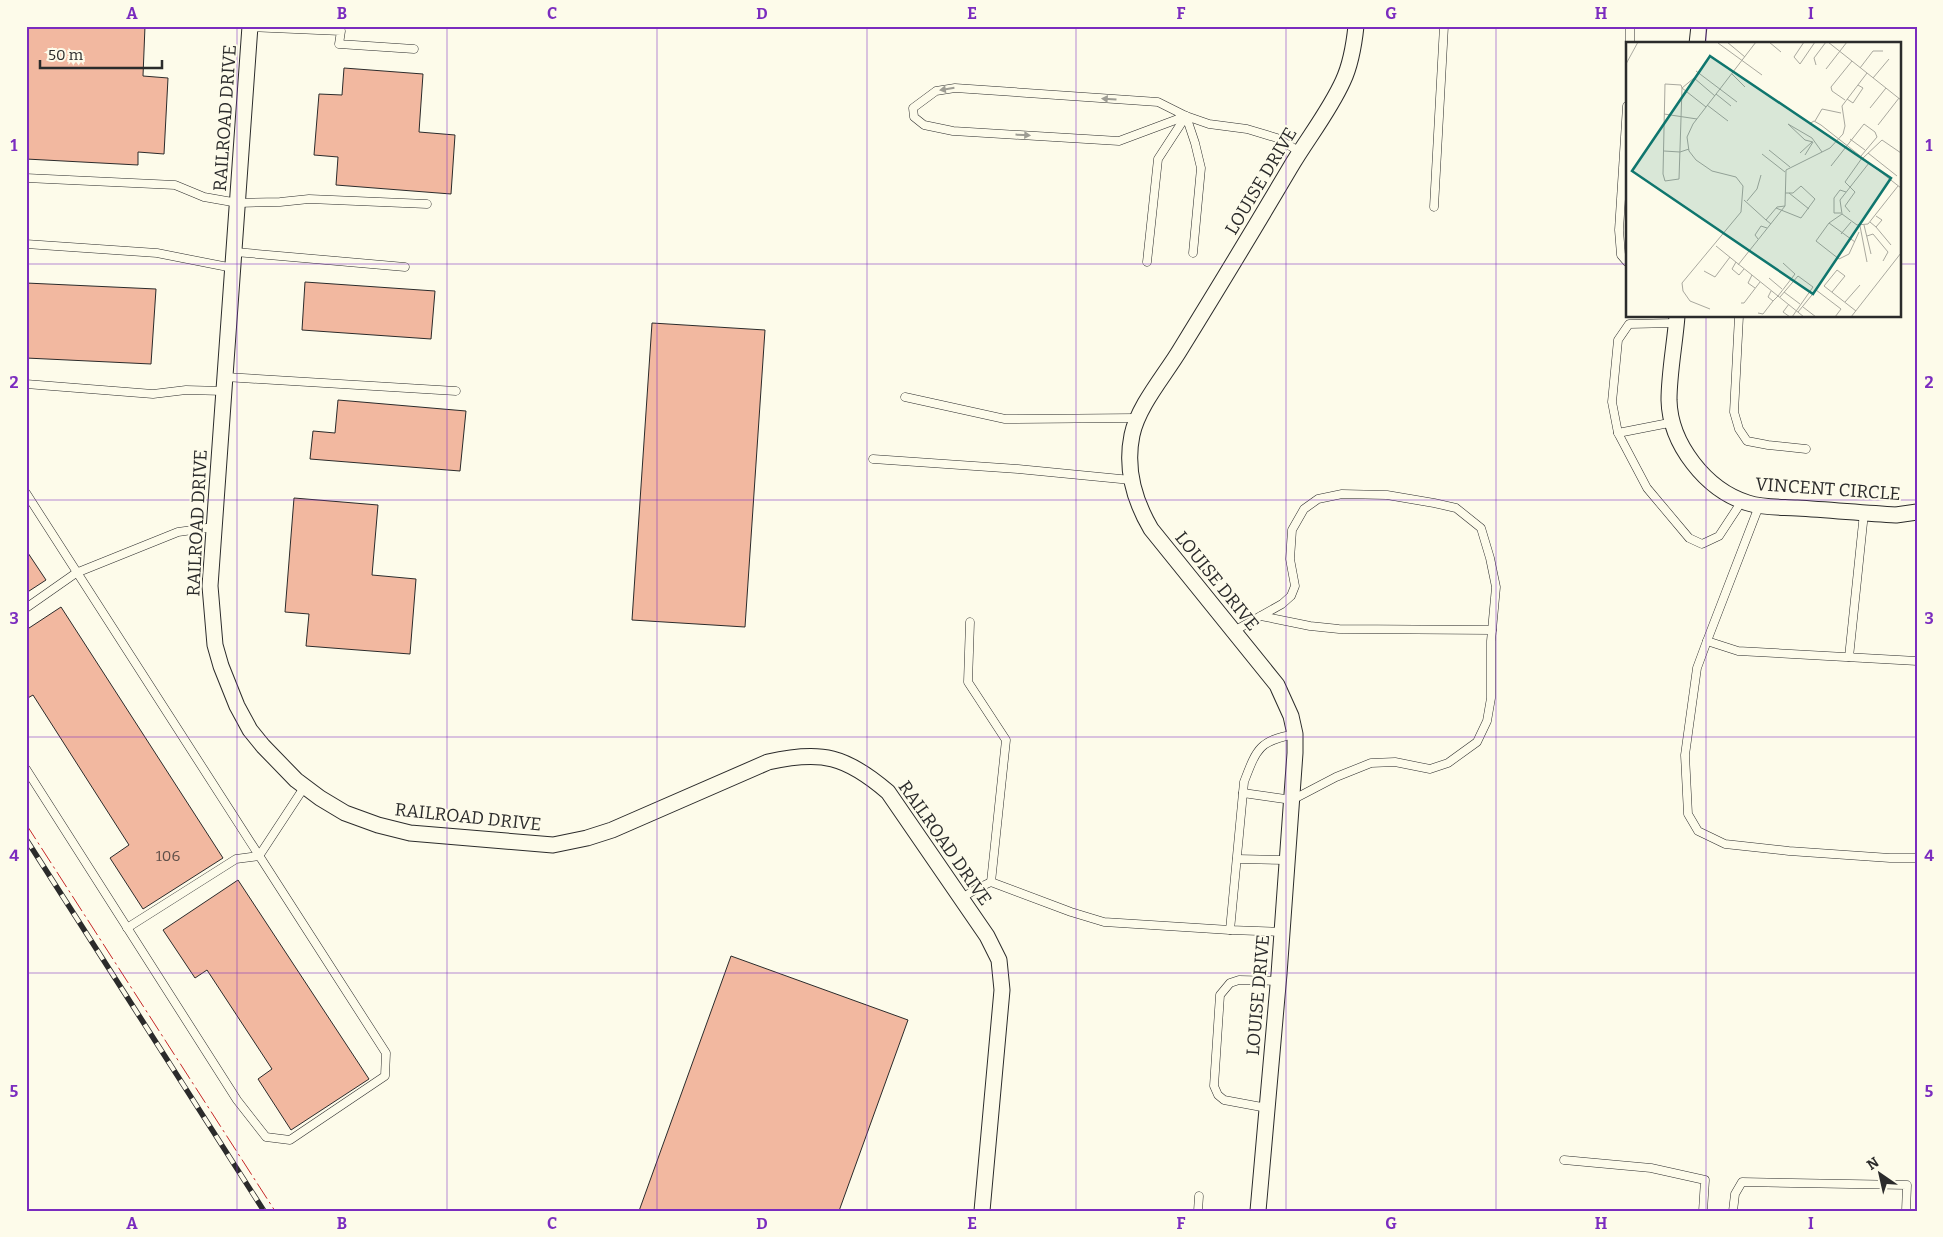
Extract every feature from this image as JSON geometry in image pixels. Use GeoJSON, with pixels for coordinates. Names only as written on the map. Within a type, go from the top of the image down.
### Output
{"type":"FeatureCollection","features":[{"type":"Feature","properties":{"kind":"street","name":"RAILROAD DRIVE"},"geometry":{"type":"LineString","coordinates":[[250,26],[210,586],[215,646],[237,706],[250,730],[277,762],[320,798],[346,813],[378,825],[410,833],[553,845],[587,838],[612,830],[768,762],[795,756],[817,756],[851,764],[870,776],[888,792],[962,898],[987,936],[999,960],[1002,990],[982,1211]]}},
{"type":"Feature","properties":{"kind":"street","name":"LOUISE DRIVE"},"geometry":{"type":"LineString","coordinates":[[1258,1211],[1288,860],[1295,734],[1292,716],[1277,685],[1151,529],[1140,509],[1131,480],[1130,452],[1137,418],[1344,80],[1349,65],[1356,26]]}},
{"type":"Feature","properties":{"kind":"street"},"geometry":{"type":"LineString","coordinates":[[1698,42],[1699,26]]}},
{"type":"Feature","properties":{"kind":"street","name":"VINCENT CIRCLE"},"geometry":{"type":"LineString","coordinates":[[1676,320],[1669,399],[1674,422],[1681,442],[1691,460],[1716,486],[1742,501],[1759,506],[1896,515],[1917,512]]}},
{"type":"Feature","properties":{"kind":"lane"},"geometry":{"type":"LineString","coordinates":[[250,26],[341,31],[339,44],[414,49]]}},
{"type":"Feature","properties":{"kind":"lane"},"geometry":{"type":"LineString","coordinates":[[1434,207],[1444,26]]}},
{"type":"Feature","properties":{"kind":"lane"},"geometry":{"type":"LineString","coordinates":[[1630,26],[1630,42]]}},
{"type":"Feature","properties":{"kind":"lane"},"geometry":{"type":"LineString","coordinates":[[1186,116],[1119,141],[953,130],[924,125],[914,117],[913,108],[936,91],[955,88],[1158,102],[1186,116],[1209,124],[1247,129],[1277,138],[1300,152]]}},
{"type":"Feature","properties":{"kind":"lane"},"geometry":{"type":"LineString","coordinates":[[1186,116],[1201,168],[1193,253]]}},
{"type":"Feature","properties":{"kind":"lane"},"geometry":{"type":"LineString","coordinates":[[1147,262],[1158,159],[1186,116]]}},
{"type":"Feature","properties":{"kind":"lane"},"geometry":{"type":"LineString","coordinates":[[1626,120],[1618,230],[1621,256],[1626,261]]}},
{"type":"Feature","properties":{"kind":"lane"},"geometry":{"type":"LineString","coordinates":[[26,178],[175,185],[204,197],[238,203],[309,199],[427,204]]}},
{"type":"Feature","properties":{"kind":"lane"},"geometry":{"type":"LineString","coordinates":[[26,244],[157,253],[234,268]]}},
{"type":"Feature","properties":{"kind":"lane"},"geometry":{"type":"LineString","coordinates":[[235,252],[405,267]]}},
{"type":"Feature","properties":{"kind":"lane"},"geometry":{"type":"LineString","coordinates":[[1739,318],[1734,412],[1739,429],[1747,441],[1768,446],[1806,449]]}},
{"type":"Feature","properties":{"kind":"lane"},"geometry":{"type":"LineString","coordinates":[[1676,320],[1629,324],[1618,340],[1612,402],[1618,434],[1648,488],[1689,538],[1702,544],[1719,536],[1742,501]]}},
{"type":"Feature","properties":{"kind":"lane"},"geometry":{"type":"LineString","coordinates":[[26,384],[153,394],[225,384],[456,391]]}},
{"type":"Feature","properties":{"kind":"lane"},"geometry":{"type":"LineString","coordinates":[[905,397],[1005,419],[1137,418]]}},
{"type":"Feature","properties":{"kind":"lane"},"geometry":{"type":"LineString","coordinates":[[1618,434],[1674,422]]}},
{"type":"Feature","properties":{"kind":"lane"},"geometry":{"type":"LineString","coordinates":[[873,459],[1018,469],[1131,480]]}},
{"type":"Feature","properties":{"kind":"lane"},"geometry":{"type":"LineString","coordinates":[[26,493],[386,1053],[385,1076],[290,1140],[266,1137],[236,1100],[26,769]]}},
{"type":"Feature","properties":{"kind":"lane"},"geometry":{"type":"LineString","coordinates":[[1234,631],[1282,604],[1291,596],[1295,586],[1290,559],[1292,530],[1304,509],[1318,499],[1342,494],[1387,495],[1456,508],[1481,528],[1496,587],[1492,630],[1491,698],[1487,721],[1476,742],[1448,763],[1430,769],[1395,762],[1371,763],[1336,777],[1292,800],[1243,793]]}},
{"type":"Feature","properties":{"kind":"lane"},"geometry":{"type":"LineString","coordinates":[[1759,506],[1697,668],[1685,755],[1688,814],[1698,831],[1725,844],[1789,851],[1917,858]]}},
{"type":"Feature","properties":{"kind":"lane"},"geometry":{"type":"LineString","coordinates":[[1849,657],[1864,513]]}},
{"type":"Feature","properties":{"kind":"lane"},"geometry":{"type":"LineString","coordinates":[[26,608],[76,573],[178,532],[214,527]]}},
{"type":"Feature","properties":{"kind":"lane"},"geometry":{"type":"LineString","coordinates":[[1261,616],[1310,626],[1340,629],[1492,630]]}},
{"type":"Feature","properties":{"kind":"lane"},"geometry":{"type":"LineString","coordinates":[[970,622],[968,682],[1006,740],[991,882]]}},
{"type":"Feature","properties":{"kind":"lane"},"geometry":{"type":"LineString","coordinates":[[1707,641],[1738,650],[1917,661]]}},
{"type":"Feature","properties":{"kind":"lane"},"geometry":{"type":"LineString","coordinates":[[1230,930],[1244,782],[1253,759],[1266,742],[1295,734]]}},
{"type":"Feature","properties":{"kind":"lane"},"geometry":{"type":"LineString","coordinates":[[127,928],[236,859],[259,856],[305,786]]}},
{"type":"Feature","properties":{"kind":"lane"},"geometry":{"type":"LineString","coordinates":[[1237,859],[1288,860]]}},
{"type":"Feature","properties":{"kind":"lane"},"geometry":{"type":"LineString","coordinates":[[962,898],[991,882],[1071,912],[1104,922],[1282,932]]}},
{"type":"Feature","properties":{"kind":"lane"},"geometry":{"type":"LineString","coordinates":[[1267,1108],[1224,1100],[1216,1091],[1214,1086],[1220,995],[1230,983],[1239,980],[1279,981]]}},
{"type":"Feature","properties":{"kind":"lane"},"geometry":{"type":"LineString","coordinates":[[1564,1160],[1651,1168],[1705,1180],[1703,1211]]}},
{"type":"Feature","properties":{"kind":"lane"},"geometry":{"type":"LineString","coordinates":[[1733,1211],[1735,1194],[1742,1182],[1907,1185],[1906,1211]]}},
{"type":"Feature","properties":{"kind":"lane"},"geometry":{"type":"LineString","coordinates":[[1198,1211],[1199,1196]]}},
{"type":"Feature","properties":{"kind":"building"},"geometry":{"type":"Polygon","coordinates":[[[26,26],[145,26],[143,76],[168,78],[164,154],[138,152],[138,165],[26,159],[26,26]]]}},
{"type":"Feature","properties":{"kind":"building"},"geometry":{"type":"Polygon","coordinates":[[[344,68],[423,74],[419,132],[455,135],[451,194],[336,185],[338,157],[314,155],[319,94],[342,95],[344,68]]]}},
{"type":"Feature","properties":{"kind":"building"},"geometry":{"type":"Polygon","coordinates":[[[305,282],[435,291],[431,339],[302,330],[305,282]]]}},
{"type":"Feature","properties":{"kind":"building"},"geometry":{"type":"Polygon","coordinates":[[[26,283],[156,289],[151,364],[26,358],[26,283]]]}},
{"type":"Feature","properties":{"kind":"building"},"geometry":{"type":"Polygon","coordinates":[[[652,323],[765,330],[745,627],[632,620],[652,323]]]}},
{"type":"Feature","properties":{"kind":"building"},"geometry":{"type":"Polygon","coordinates":[[[338,400],[466,411],[460,471],[310,459],[313,431],[335,433],[338,400]]]}},
{"type":"Feature","properties":{"kind":"building"},"geometry":{"type":"Polygon","coordinates":[[[294,498],[378,505],[372,575],[416,579],[410,654],[306,646],[309,614],[285,612],[294,498]]]}},
{"type":"Feature","properties":{"kind":"building"},"geometry":{"type":"Polygon","coordinates":[[[26,550],[46,580],[26,593],[26,550]]]}},
{"type":"Feature","properties":{"kind":"building"},"geometry":{"type":"Polygon","coordinates":[[[61,607],[223,858],[143,909],[110,858],[129,845],[33,695],[26,699],[26,630],[61,607]]]}},
{"type":"Feature","properties":{"kind":"building"},"geometry":{"type":"Polygon","coordinates":[[[238,880],[369,1079],[291,1130],[258,1079],[272,1069],[207,970],[195,978],[163,930],[238,880]]]}},
{"type":"Feature","properties":{"kind":"building"},"geometry":{"type":"Polygon","coordinates":[[[731,956],[908,1020],[839,1211],[639,1211],[731,956]]]}},
{"type":"Feature","properties":{"kind":"railway"},"geometry":{"type":"LineString","coordinates":[[26,839],[264,1211]]}},
{"type":"Feature","properties":{"kind":"power"},"geometry":{"type":"LineString","coordinates":[[26,824],[275,1211]]}}]}
